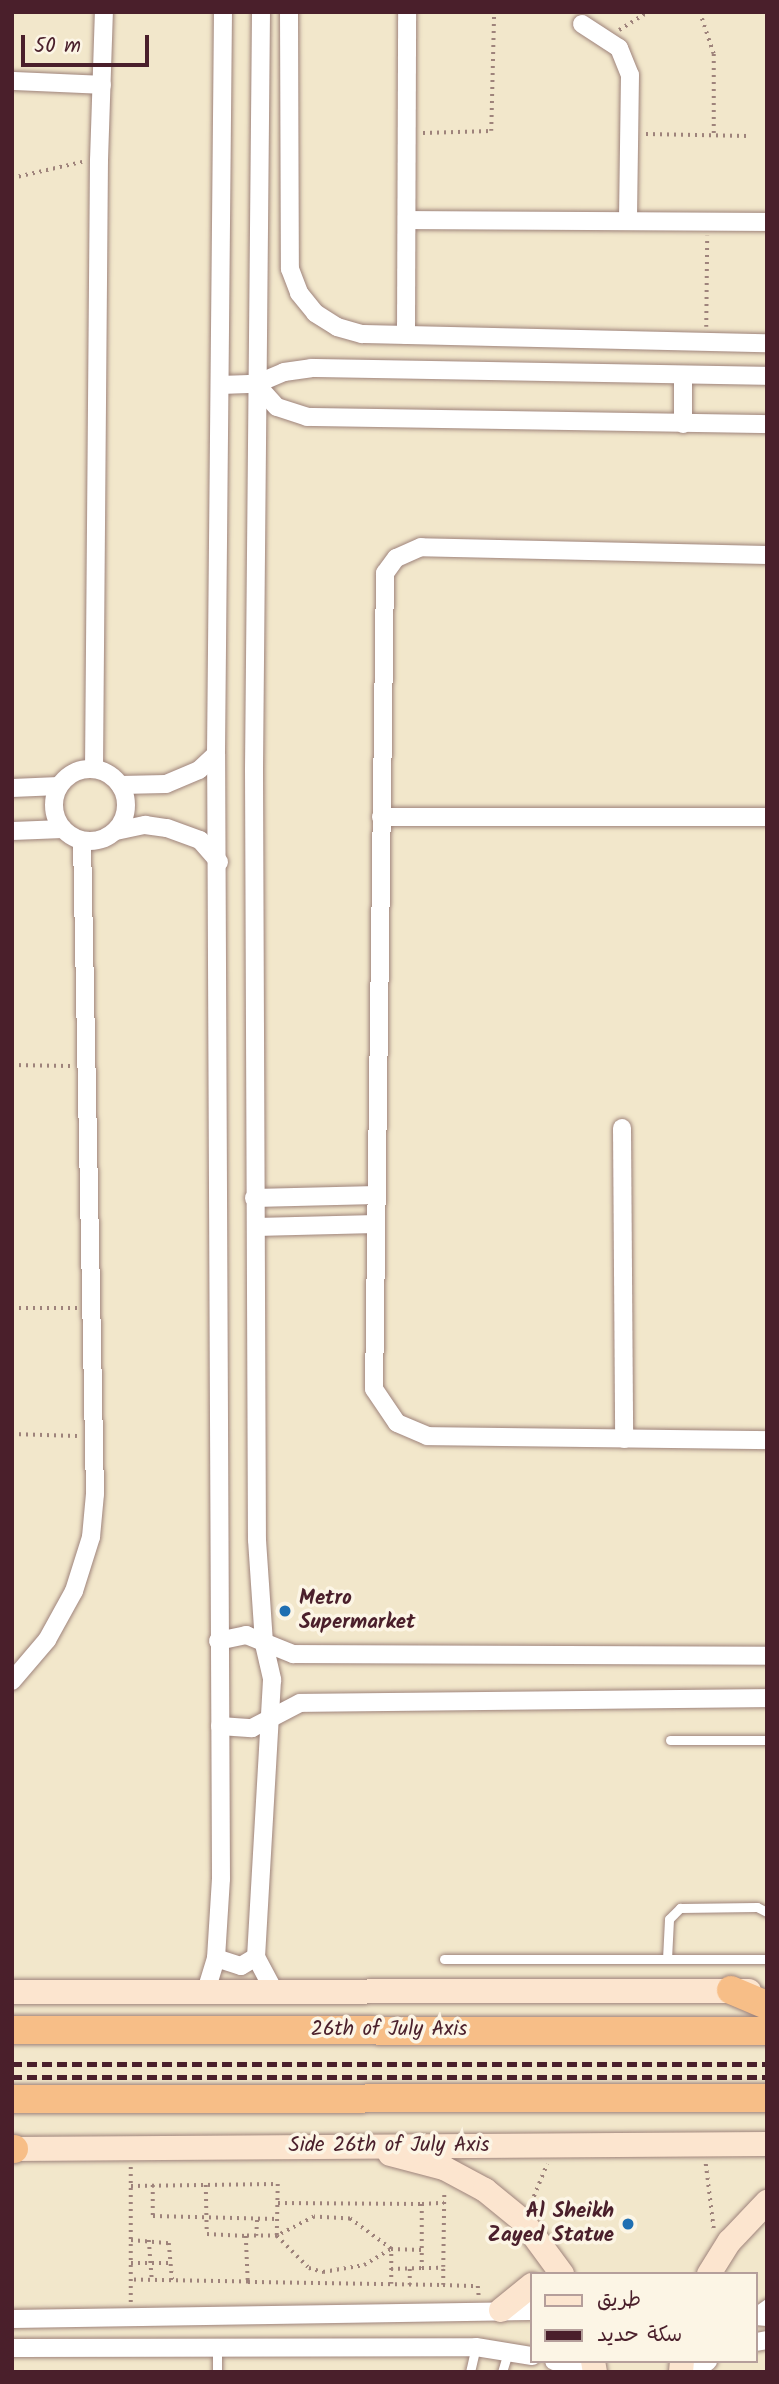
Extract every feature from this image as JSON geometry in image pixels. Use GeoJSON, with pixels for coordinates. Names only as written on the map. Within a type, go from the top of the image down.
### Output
{"type":"FeatureCollection","features":[{"type":"Feature","properties":{"kind":"highway"},"geometry":{"type":"LineString","coordinates":[[731,1990],[767,2005]]}},
{"type":"Feature","properties":{"kind":"highway","name":"26th of July Axis"},"geometry":{"type":"LineString","coordinates":[[12,2030],[767,2031]]}},
{"type":"Feature","properties":{"kind":"highway"},"geometry":{"type":"LineString","coordinates":[[12,2099],[767,2098]]}},
{"type":"Feature","properties":{"kind":"main road"},"geometry":{"type":"LineString","coordinates":[[12,1992],[767,1991]]}},
{"type":"Feature","properties":{"kind":"main road","name":"Side 26th of July Axis"},"geometry":{"type":"LineString","coordinates":[[13,2149],[767,2144]]}},
{"type":"Feature","properties":{"kind":"main road"},"geometry":{"type":"LineString","coordinates":[[355,2146],[444,2168],[485,2190],[523,2221],[551,2268]]}},
{"type":"Feature","properties":{"kind":"main road"},"geometry":{"type":"LineString","coordinates":[[713,2269],[767,2202]]}},
{"type":"Feature","properties":{"kind":"main road"},"geometry":{"type":"LineString","coordinates":[[490,2310],[530,2285]]}},
{"type":"Feature","properties":{"kind":"street"},"geometry":{"type":"LineString","coordinates":[[94,769],[99,160],[104,12]]}},
{"type":"Feature","properties":{"kind":"street"},"geometry":{"type":"LineString","coordinates":[[206,1991],[216,1958],[221,1879],[218,1641],[219,862],[216,754],[223,12]]}},
{"type":"Feature","properties":{"kind":"street"},"geometry":{"type":"LineString","coordinates":[[261,12],[256,384],[254,1198],[257,1539],[264,1644],[272,1680],[256,1957],[274,1991]]}},
{"type":"Feature","properties":{"kind":"street"},"geometry":{"type":"LineString","coordinates":[[289,12],[290,269],[299,293],[316,313],[337,327],[362,334],[767,343]]}},
{"type":"Feature","properties":{"kind":"street"},"geometry":{"type":"LineString","coordinates":[[407,12],[407,335]]}},
{"type":"Feature","properties":{"kind":"street"},"geometry":{"type":"LineString","coordinates":[[582,24],[608,37],[619,47],[630,75],[628,221]]}},
{"type":"Feature","properties":{"kind":"street"},"geometry":{"type":"LineString","coordinates":[[12,81],[102,85]]}},
{"type":"Feature","properties":{"kind":"street"},"geometry":{"type":"LineString","coordinates":[[407,220],[767,222]]}},
{"type":"Feature","properties":{"kind":"street"},"geometry":{"type":"LineString","coordinates":[[220,385],[256,384],[284,372],[311,368],[767,376]]}},
{"type":"Feature","properties":{"kind":"street"},"geometry":{"type":"LineString","coordinates":[[683,376],[683,424]]}},
{"type":"Feature","properties":{"kind":"street"},"geometry":{"type":"LineString","coordinates":[[256,384],[277,407],[307,417],[767,424]]}},
{"type":"Feature","properties":{"kind":"street"},"geometry":{"type":"LineString","coordinates":[[767,555],[421,547],[403,553],[389,565],[383,582],[374,1389],[397,1423],[416,1434],[439,1437],[767,1440]]}},
{"type":"Feature","properties":{"kind":"street"},"geometry":{"type":"LineString","coordinates":[[63,829],[54,804],[59,786],[74,773],[94,769],[120,785],[166,784],[198,770],[216,754]]}},
{"type":"Feature","properties":{"kind":"street"},"geometry":{"type":"LineString","coordinates":[[116,831],[126,809],[120,785]]}},
{"type":"Feature","properties":{"kind":"street"},"geometry":{"type":"LineString","coordinates":[[12,788],[59,786]]}},
{"type":"Feature","properties":{"kind":"street"},"geometry":{"type":"LineString","coordinates":[[380,817],[767,817]]}},
{"type":"Feature","properties":{"kind":"street"},"geometry":{"type":"LineString","coordinates":[[12,831],[63,829],[82,841],[94,842],[116,831],[145,825],[167,828],[200,840],[219,862]]}},
{"type":"Feature","properties":{"kind":"street"},"geometry":{"type":"LineString","coordinates":[[12,1681],[47,1640],[74,1591],[91,1537],[93,1436],[82,841]]}},
{"type":"Feature","properties":{"kind":"street"},"geometry":{"type":"LineString","coordinates":[[622,1128],[624,1439]]}},
{"type":"Feature","properties":{"kind":"street"},"geometry":{"type":"LineString","coordinates":[[254,1198],[377,1195]]}},
{"type":"Feature","properties":{"kind":"street"},"geometry":{"type":"LineString","coordinates":[[256,1227],[376,1224]]}},
{"type":"Feature","properties":{"kind":"street"},"geometry":{"type":"LineString","coordinates":[[218,1641],[246,1635],[293,1654],[767,1656]]}},
{"type":"Feature","properties":{"kind":"street"},"geometry":{"type":"LineString","coordinates":[[220,1726],[252,1728],[300,1703],[767,1699]]}},
{"type":"Feature","properties":{"kind":"street"},"geometry":{"type":"LineString","coordinates":[[216,1958],[241,1966],[256,1957]]}},
{"type":"Feature","properties":{"kind":"street"},"geometry":{"type":"LineString","coordinates":[[12,2319],[530,2311]]}},
{"type":"Feature","properties":{"kind":"street"},"geometry":{"type":"LineString","coordinates":[[312,2345],[313,2316]]}},
{"type":"Feature","properties":{"kind":"street"},"geometry":{"type":"LineString","coordinates":[[33,2319],[34,2348]]}},
{"type":"Feature","properties":{"kind":"street"},"geometry":{"type":"LineString","coordinates":[[12,2348],[217,2344],[476,2347],[530,2356]]}},
{"type":"Feature","properties":{"kind":"street"},"geometry":{"type":"LineString","coordinates":[[565,2363],[594,2368]]}},
{"type":"Feature","properties":{"kind":"lane"},"geometry":{"type":"LineString","coordinates":[[670,1740],[767,1740]]}},
{"type":"Feature","properties":{"kind":"lane"},"geometry":{"type":"LineString","coordinates":[[667,1959],[667,1925],[680,1908],[757,1908],[767,1912]]}},
{"type":"Feature","properties":{"kind":"lane"},"geometry":{"type":"LineString","coordinates":[[444,1959],[767,1959]]}},
{"type":"Feature","properties":{"kind":"lane"},"geometry":{"type":"LineString","coordinates":[[217,2344],[218,2372]]}},
{"type":"Feature","properties":{"kind":"lane"},"geometry":{"type":"LineString","coordinates":[[470,2372],[476,2347]]}},
{"type":"Feature","properties":{"kind":"lane"},"geometry":{"type":"LineString","coordinates":[[502,2372],[508,2352]]}},
{"type":"Feature","properties":{"kind":"path"},"geometry":{"type":"LineString","coordinates":[[407,133],[491,131],[494,12]]}},
{"type":"Feature","properties":{"kind":"path"},"geometry":{"type":"LineString","coordinates":[[608,37],[648,12]]}},
{"type":"Feature","properties":{"kind":"path"},"geometry":{"type":"LineString","coordinates":[[700,12],[714,54],[714,135]]}},
{"type":"Feature","properties":{"kind":"path"},"geometry":{"type":"LineString","coordinates":[[629,134],[748,136]]}},
{"type":"Feature","properties":{"kind":"path"},"geometry":{"type":"LineString","coordinates":[[12,178],[60,164],[99,160]]}},
{"type":"Feature","properties":{"kind":"path"},"geometry":{"type":"LineString","coordinates":[[706,343],[707,222]]}},
{"type":"Feature","properties":{"kind":"path"},"geometry":{"type":"LineString","coordinates":[[12,1065],[86,1067]]}},
{"type":"Feature","properties":{"kind":"path"},"geometry":{"type":"LineString","coordinates":[[12,1308],[91,1308]]}},
{"type":"Feature","properties":{"kind":"path"},"geometry":{"type":"LineString","coordinates":[[12,1434],[93,1436]]}},
{"type":"Feature","properties":{"kind":"path"},"geometry":{"type":"LineString","coordinates":[[704,2144],[713,2269]]}},
{"type":"Feature","properties":{"kind":"path"},"geometry":{"type":"LineString","coordinates":[[523,2221],[555,2145]]}},
{"type":"Feature","properties":{"kind":"path"},"geometry":{"type":"LineString","coordinates":[[131,2150],[131,2319]]}},
{"type":"Feature","properties":{"kind":"path"},"geometry":{"type":"LineString","coordinates":[[443,2285],[444,2168]]}},
{"type":"Feature","properties":{"kind":"path"},"geometry":{"type":"LineString","coordinates":[[131,2186],[278,2184],[277,2236],[309,2268],[333,2271],[364,2265],[391,2249],[422,2250]]}},
{"type":"Feature","properties":{"kind":"path"},"geometry":{"type":"LineString","coordinates":[[153,2185],[153,2216],[277,2219]]}},
{"type":"Feature","properties":{"kind":"path"},"geometry":{"type":"LineString","coordinates":[[206,2185],[207,2234],[277,2236],[314,2217],[350,2219],[391,2249]]}},
{"type":"Feature","properties":{"kind":"path"},"geometry":{"type":"LineString","coordinates":[[278,2203],[444,2203]]}},
{"type":"Feature","properties":{"kind":"path"},"geometry":{"type":"LineString","coordinates":[[422,2204],[422,2268]]}},
{"type":"Feature","properties":{"kind":"path"},"geometry":{"type":"LineString","coordinates":[[256,2236],[257,2218]]}},
{"type":"Feature","properties":{"kind":"path"},"geometry":{"type":"LineString","coordinates":[[246,2236],[248,2283]]}},
{"type":"Feature","properties":{"kind":"path"},"geometry":{"type":"LineString","coordinates":[[131,2240],[169,2243],[172,2281]]}},
{"type":"Feature","properties":{"kind":"path"},"geometry":{"type":"LineString","coordinates":[[149,2240],[152,2280]]}},
{"type":"Feature","properties":{"kind":"path"},"geometry":{"type":"LineString","coordinates":[[391,2249],[391,2284]]}},
{"type":"Feature","properties":{"kind":"path"},"geometry":{"type":"LineString","coordinates":[[131,2263],[172,2263]]}},
{"type":"Feature","properties":{"kind":"path"},"geometry":{"type":"LineString","coordinates":[[391,2269],[443,2267]]}},
{"type":"Feature","properties":{"kind":"path"},"geometry":{"type":"LineString","coordinates":[[410,2269],[410,2285]]}},
{"type":"Feature","properties":{"kind":"path"},"geometry":{"type":"LineString","coordinates":[[333,2271],[333,2283]]}},
{"type":"Feature","properties":{"kind":"path"},"geometry":{"type":"LineString","coordinates":[[131,2280],[478,2286],[490,2310]]}},
{"type":"Feature","properties":{"kind":"railway"},"geometry":{"type":"LineString","coordinates":[[12,2064],[767,2064]]}},
{"type":"Feature","properties":{"kind":"railway"},"geometry":{"type":"LineString","coordinates":[[12,2077],[767,2077]]}},
{"type":"Feature","properties":{"kind":"place","name":"Metro Supermarket"},"geometry":{"type":"Point","coordinates":[285,1611]}},
{"type":"Feature","properties":{"kind":"place","name":"Al Sheikh Zayed Statue"},"geometry":{"type":"Point","coordinates":[628,2224]}}]}
